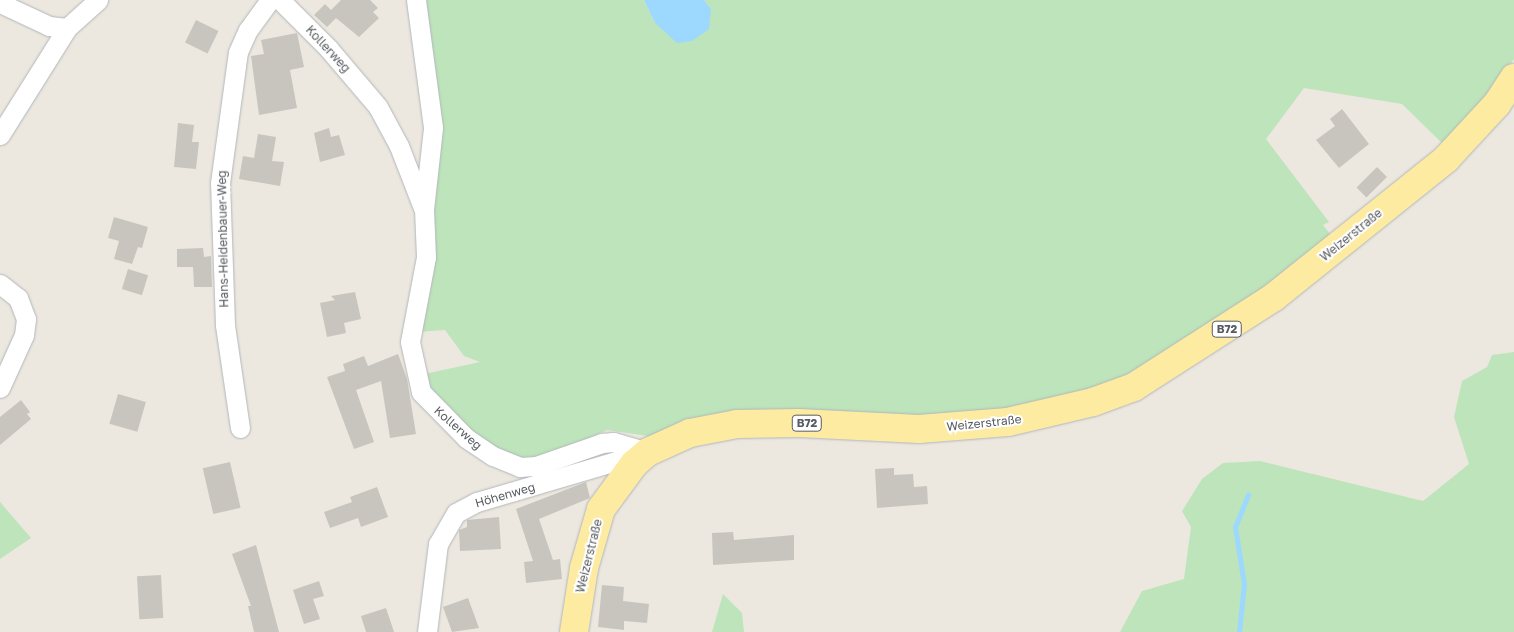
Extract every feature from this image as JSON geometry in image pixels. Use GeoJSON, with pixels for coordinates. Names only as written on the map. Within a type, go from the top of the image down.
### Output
{"type":"FeatureCollection","features":[{"type":"Feature","properties":{"kind":"main road","name":"B72"},"geometry":{"type":"LineString","coordinates":[[1506,104],[1514,78]]}},
{"type":"Feature","properties":{"kind":"main road","name":"Weizerstraße"},"geometry":{"type":"LineString","coordinates":[[574,632],[584,568],[601,509],[634,464],[648,452],[690,433],[736,424],[971,426],[1045,416],[1134,387],[1274,297],[1446,159],[1506,104]]}},
{"type":"Feature","properties":{"kind":"street"},"geometry":{"type":"LineString","coordinates":[[0,135],[67,28],[98,0]]}},
{"type":"Feature","properties":{"kind":"street","name":"Hans-Heidenbauer-Weg"},"geometry":{"type":"LineString","coordinates":[[240,428],[225,325],[220,183],[238,52],[254,21],[270,0]]}},
{"type":"Feature","properties":{"kind":"street","name":"Kollerweg"},"geometry":{"type":"LineString","coordinates":[[280,0],[328,48],[370,95],[392,131],[424,209]]}},
{"type":"Feature","properties":{"kind":"street","name":"Kollerweg"},"geometry":{"type":"LineString","coordinates":[[416,0],[433,128],[424,209],[426,256],[410,348],[419,386],[435,409],[482,449],[520,467],[542,465],[602,443],[613,442],[648,452]]}},
{"type":"Feature","properties":{"kind":"street"},"geometry":{"type":"LineString","coordinates":[[0,3],[49,26],[67,28]]}},
{"type":"Feature","properties":{"kind":"street"},"geometry":{"type":"LineString","coordinates":[[0,284],[18,298],[26,319],[24,335],[0,388]]}},
{"type":"Feature","properties":{"kind":"street","name":"Höhenweg"},"geometry":{"type":"LineString","coordinates":[[427,632],[438,544],[456,513],[484,499],[648,452]]}},
{"type":"Feature","properties":{"kind":"green space"},"geometry":{"type":"Polygon","coordinates":[[[421,0],[644,0],[655,23],[711,9],[704,0],[1514,0],[1514,59],[1479,109],[1445,146],[1402,104],[1304,88],[1266,139],[1329,222],[1323,225],[1333,238],[1224,319],[1125,377],[1036,408],[655,437],[607,430],[540,460],[506,457],[444,412],[420,375],[480,362],[464,356],[445,330],[417,332],[429,271],[421,0]]]}},
{"type":"Feature","properties":{"kind":"green space"},"geometry":{"type":"Polygon","coordinates":[[[1514,352],[1514,632],[1120,632],[1142,591],[1184,579],[1191,527],[1182,511],[1202,479],[1223,463],[1260,461],[1423,501],[1469,464],[1454,417],[1462,381],[1487,367],[1492,355],[1514,352]]]}},
{"type":"Feature","properties":{"kind":"green space"},"geometry":{"type":"Polygon","coordinates":[[[0,502],[31,538],[0,559],[0,502]]]}},
{"type":"Feature","properties":{"kind":"green space"},"geometry":{"type":"Polygon","coordinates":[[[723,594],[742,613],[744,632],[712,632],[723,594]]]}},
{"type":"Feature","properties":{"kind":"water"},"geometry":{"type":"Polygon","coordinates":[[[644,0],[704,0],[711,9],[709,29],[692,41],[677,43],[655,23],[644,0]]]}},
{"type":"Feature","properties":{"kind":"building"},"geometry":{"type":"Polygon","coordinates":[[[341,0],[370,0],[378,8],[373,12],[379,18],[359,37],[336,18],[327,27],[314,15],[325,4],[331,10],[341,0]]]}},
{"type":"Feature","properties":{"kind":"building"},"geometry":{"type":"Polygon","coordinates":[[[196,20],[218,31],[208,53],[185,42],[196,20]]]}},
{"type":"Feature","properties":{"kind":"building"},"geometry":{"type":"Polygon","coordinates":[[[297,33],[304,67],[290,70],[297,108],[259,115],[251,56],[264,54],[261,40],[297,33]]]}},
{"type":"Feature","properties":{"kind":"building"},"geometry":{"type":"Polygon","coordinates":[[[1342,109],[1369,144],[1339,168],[1316,140],[1335,126],[1330,119],[1342,109]]]}},
{"type":"Feature","properties":{"kind":"building"},"geometry":{"type":"Polygon","coordinates":[[[178,123],[194,125],[192,142],[199,142],[196,169],[174,167],[178,123]]]}},
{"type":"Feature","properties":{"kind":"building"},"geometry":{"type":"Polygon","coordinates":[[[329,128],[331,137],[339,135],[345,155],[320,162],[314,133],[329,128]]]}},
{"type":"Feature","properties":{"kind":"building"},"geometry":{"type":"Polygon","coordinates":[[[258,134],[276,137],[272,161],[284,162],[280,186],[239,179],[243,156],[254,158],[258,134]]]}},
{"type":"Feature","properties":{"kind":"building"},"geometry":{"type":"Polygon","coordinates":[[[1377,167],[1387,177],[1366,197],[1356,188],[1377,167]]]}},
{"type":"Feature","properties":{"kind":"building"},"geometry":{"type":"Polygon","coordinates":[[[114,217],[148,227],[142,248],[138,247],[132,264],[114,259],[119,241],[108,238],[114,217]]]}},
{"type":"Feature","properties":{"kind":"building"},"geometry":{"type":"Polygon","coordinates":[[[203,248],[204,257],[211,256],[212,287],[194,287],[193,267],[177,267],[177,249],[203,248]]]}},
{"type":"Feature","properties":{"kind":"building"},"geometry":{"type":"Polygon","coordinates":[[[128,269],[148,275],[142,295],[122,289],[128,269]]]}},
{"type":"Feature","properties":{"kind":"building"},"geometry":{"type":"Polygon","coordinates":[[[355,292],[361,319],[344,323],[346,333],[327,337],[320,303],[335,300],[331,296],[355,292]]]}},
{"type":"Feature","properties":{"kind":"building"},"geometry":{"type":"Polygon","coordinates":[[[398,354],[407,379],[416,434],[390,438],[381,381],[356,390],[374,442],[354,449],[327,377],[345,371],[343,364],[364,356],[368,366],[398,354]]]}},
{"type":"Feature","properties":{"kind":"building"},"geometry":{"type":"Polygon","coordinates":[[[118,394],[146,402],[137,432],[109,424],[118,394]]]}},
{"type":"Feature","properties":{"kind":"building"},"geometry":{"type":"Polygon","coordinates":[[[21,400],[30,412],[27,414],[31,419],[0,445],[0,417],[21,400]]]}},
{"type":"Feature","properties":{"kind":"building"},"geometry":{"type":"Polygon","coordinates":[[[230,462],[241,508],[213,514],[203,468],[230,462]]]}},
{"type":"Feature","properties":{"kind":"building"},"geometry":{"type":"Polygon","coordinates":[[[894,468],[894,475],[913,474],[914,487],[927,486],[928,504],[877,508],[875,469],[894,468]]]}},
{"type":"Feature","properties":{"kind":"building"},"geometry":{"type":"Polygon","coordinates":[[[586,482],[590,498],[539,519],[553,560],[560,559],[562,579],[526,583],[524,562],[533,561],[516,509],[586,482]]]}},
{"type":"Feature","properties":{"kind":"building"},"geometry":{"type":"Polygon","coordinates":[[[377,487],[388,517],[361,527],[358,518],[330,528],[324,512],[352,502],[350,497],[377,487]]]}},
{"type":"Feature","properties":{"kind":"building"},"geometry":{"type":"Polygon","coordinates":[[[499,517],[501,549],[460,551],[459,530],[467,527],[467,520],[499,517]]]}},
{"type":"Feature","properties":{"kind":"building"},"geometry":{"type":"Polygon","coordinates":[[[733,532],[734,540],[794,535],[794,560],[713,565],[712,533],[733,532]]]}},
{"type":"Feature","properties":{"kind":"building"},"geometry":{"type":"Polygon","coordinates":[[[256,545],[279,632],[254,632],[248,606],[251,606],[232,554],[256,545]]]}},
{"type":"Feature","properties":{"kind":"building"},"geometry":{"type":"Polygon","coordinates":[[[161,575],[163,618],[139,619],[137,576],[161,575]]]}},
{"type":"Feature","properties":{"kind":"building"},"geometry":{"type":"Polygon","coordinates":[[[319,581],[324,596],[313,599],[320,619],[304,624],[293,590],[319,581]]]}},
{"type":"Feature","properties":{"kind":"building"},"geometry":{"type":"Polygon","coordinates":[[[602,585],[624,587],[623,601],[649,604],[647,623],[624,621],[624,630],[598,627],[602,585]]]}},
{"type":"Feature","properties":{"kind":"building"},"geometry":{"type":"Polygon","coordinates":[[[468,598],[479,628],[452,632],[443,607],[468,598]]]}},
{"type":"Feature","properties":{"kind":"building"},"geometry":{"type":"Polygon","coordinates":[[[386,608],[394,632],[366,632],[361,616],[386,608]]]}},
{"type":"Feature","properties":{"kind":"waterway"},"geometry":{"type":"LineString","coordinates":[[1239,632],[1244,584],[1235,527],[1248,494]]}}]}
